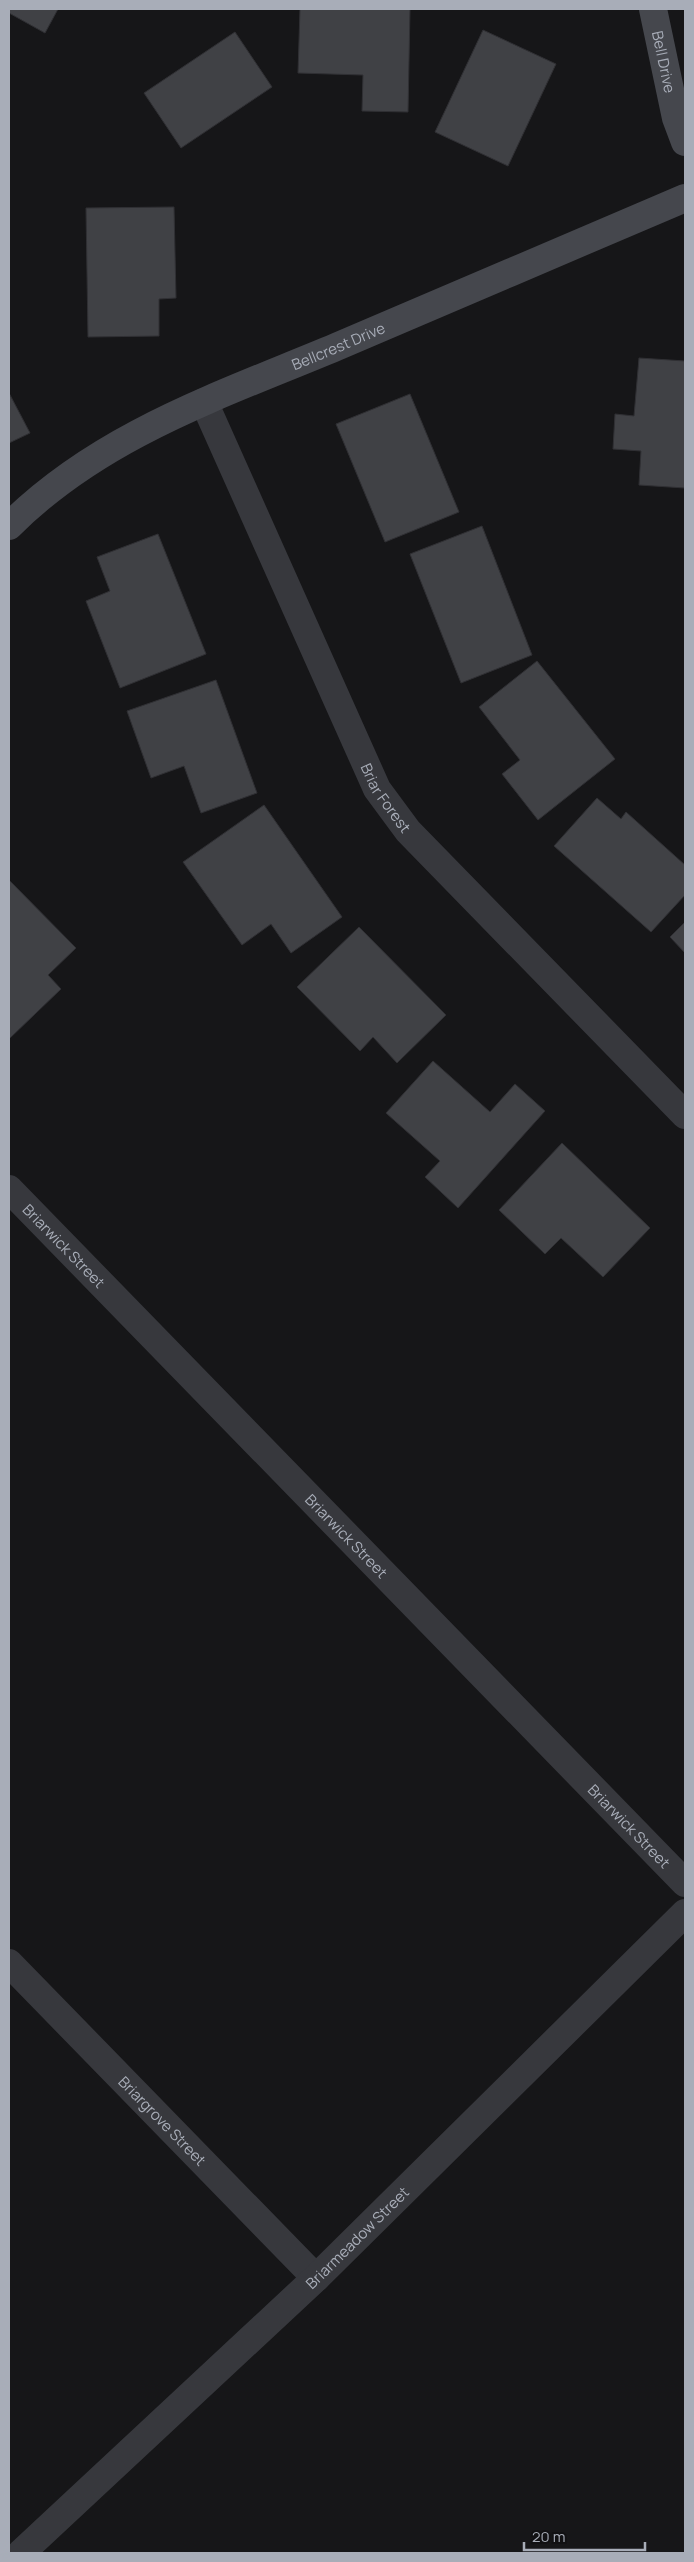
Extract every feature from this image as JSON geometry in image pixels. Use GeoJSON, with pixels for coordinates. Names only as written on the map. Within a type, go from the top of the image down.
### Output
{"type":"FeatureCollection","features":[{"type":"Feature","properties":{"kind":"street","name":"Bell Drive"},"geometry":{"type":"LineString","coordinates":[[653,9],[676,118],[685,142]]}},
{"type":"Feature","properties":{"kind":"street","name":"Bellcrest Drive"},"geometry":{"type":"LineString","coordinates":[[9,526],[34,500],[74,470],[160,420],[685,198]]}},
{"type":"Feature","properties":{"kind":"street","name":"Briar Forest"},"geometry":{"type":"LineString","coordinates":[[204,402],[377,789],[408,831],[685,1115]]}},
{"type":"Feature","properties":{"kind":"street","name":"Briarwick Street"},"geometry":{"type":"LineString","coordinates":[[9,1189],[685,1883]]}},
{"type":"Feature","properties":{"kind":"street","name":"Briarmeadow Street"},"geometry":{"type":"LineString","coordinates":[[20,2553],[316,2278],[685,1913]]}},
{"type":"Feature","properties":{"kind":"street","name":"Briargrove Street"},"geometry":{"type":"LineString","coordinates":[[9,1963],[316,2278]]}},
{"type":"Feature","properties":{"kind":"building"},"geometry":{"type":"Polygon","coordinates":[[[9,9],[58,9],[45,33],[9,13],[9,9]]]}},
{"type":"Feature","properties":{"kind":"building"},"geometry":{"type":"Polygon","coordinates":[[[300,9],[410,9],[408,112],[362,111],[363,75],[298,73],[300,9]]]}},
{"type":"Feature","properties":{"kind":"building"},"geometry":{"type":"Polygon","coordinates":[[[483,30],[556,64],[508,166],[435,132],[483,30]]]}},
{"type":"Feature","properties":{"kind":"building"},"geometry":{"type":"Polygon","coordinates":[[[235,32],[272,87],[181,148],[144,93],[235,32]]]}},
{"type":"Feature","properties":{"kind":"building"},"geometry":{"type":"Polygon","coordinates":[[[174,207],[176,298],[159,299],[159,336],[88,337],[86,208],[174,207]]]}},
{"type":"Feature","properties":{"kind":"building"},"geometry":{"type":"Polygon","coordinates":[[[639,358],[685,361],[685,488],[639,485],[641,451],[613,449],[615,414],[634,416],[639,358]]]}},
{"type":"Feature","properties":{"kind":"building"},"geometry":{"type":"Polygon","coordinates":[[[9,393],[30,433],[9,443],[9,393]]]}},
{"type":"Feature","properties":{"kind":"building"},"geometry":{"type":"Polygon","coordinates":[[[410,394],[459,512],[385,542],[336,424],[410,394]]]}},
{"type":"Feature","properties":{"kind":"building"},"geometry":{"type":"Polygon","coordinates":[[[482,526],[532,655],[461,683],[410,554],[482,526]]]}},
{"type":"Feature","properties":{"kind":"building"},"geometry":{"type":"Polygon","coordinates":[[[158,534],[206,654],[120,688],[86,601],[110,591],[97,557],[158,534]]]}},
{"type":"Feature","properties":{"kind":"building"},"geometry":{"type":"Polygon","coordinates":[[[537,661],[615,759],[538,820],[502,774],[520,760],[479,707],[537,661]]]}},
{"type":"Feature","properties":{"kind":"building"},"geometry":{"type":"Polygon","coordinates":[[[216,680],[257,793],[201,813],[184,766],[151,778],[127,711],[216,680]]]}},
{"type":"Feature","properties":{"kind":"building"},"geometry":{"type":"Polygon","coordinates":[[[597,798],[621,819],[626,812],[685,865],[685,895],[651,932],[554,846],[597,798]]]}},
{"type":"Feature","properties":{"kind":"building"},"geometry":{"type":"Polygon","coordinates":[[[264,805],[342,917],[291,953],[271,924],[242,945],[183,862],[264,805]]]}},
{"type":"Feature","properties":{"kind":"building"},"geometry":{"type":"Polygon","coordinates":[[[9,880],[76,948],[48,975],[61,989],[9,1039],[9,880]]]}},
{"type":"Feature","properties":{"kind":"building"},"geometry":{"type":"Polygon","coordinates":[[[685,922],[685,953],[670,937],[685,922]]]}},
{"type":"Feature","properties":{"kind":"building"},"geometry":{"type":"Polygon","coordinates":[[[359,927],[446,1015],[397,1063],[373,1037],[360,1051],[297,987],[359,927]]]}},
{"type":"Feature","properties":{"kind":"building"},"geometry":{"type":"Polygon","coordinates":[[[433,1061],[490,1112],[515,1084],[545,1111],[458,1208],[425,1177],[440,1161],[386,1113],[433,1061]]]}},
{"type":"Feature","properties":{"kind":"building"},"geometry":{"type":"Polygon","coordinates":[[[562,1143],[650,1228],[603,1277],[561,1238],[545,1254],[499,1210],[562,1143]]]}}]}
